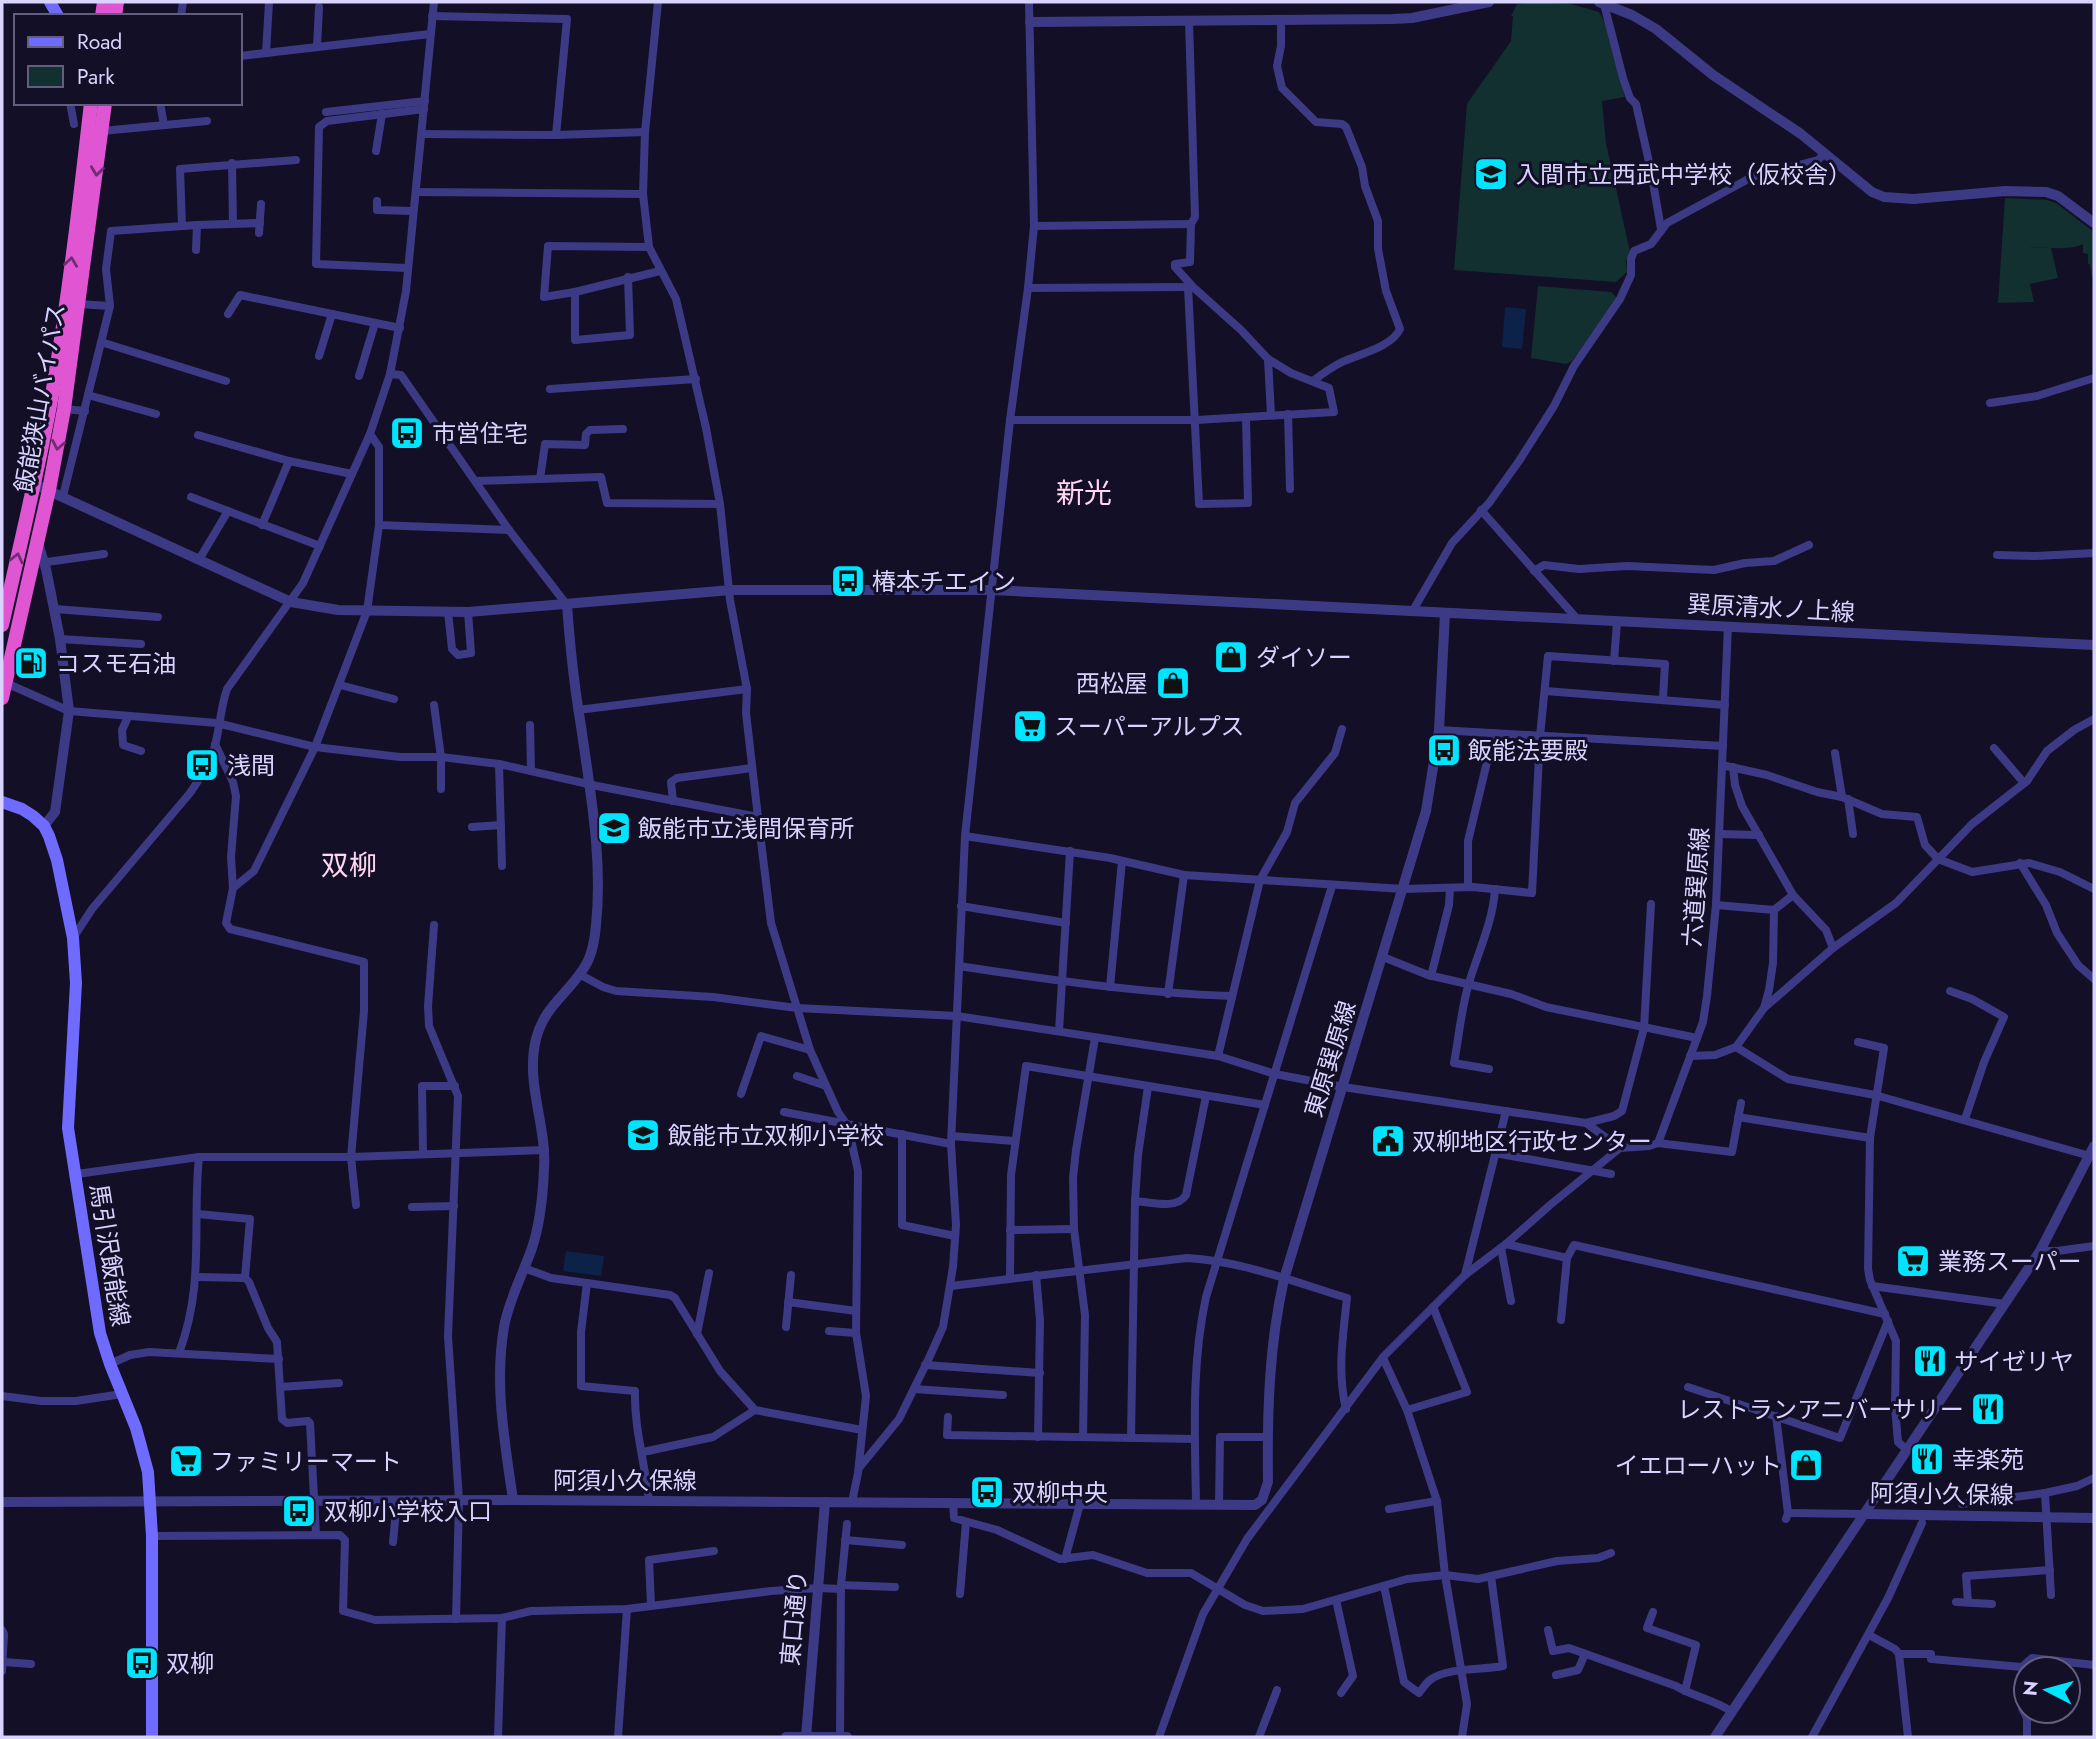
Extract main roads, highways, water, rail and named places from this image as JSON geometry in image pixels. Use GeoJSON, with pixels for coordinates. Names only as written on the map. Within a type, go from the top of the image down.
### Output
{"type":"FeatureCollection","features":[{"type":"Feature","properties":{"kind":"highway","name":"飯能狭山バイパス"},"geometry":{"type":"LineString","coordinates":[[2,625],[34,484],[58,351],[91,105]]}},
{"type":"Feature","properties":{"kind":"highway","name":"飯能狭山バイパス"},"geometry":{"type":"LineString","coordinates":[[4,691],[49,490],[64,409],[105,105]]}},
{"type":"Feature","properties":{"kind":"main road","name":"馬引沢飯能線"},"geometry":{"type":"LineString","coordinates":[[2,802],[22,809],[44,826],[54,847],[73,938],[76,983],[68,1128],[100,1333],[143,1449],[151,1501],[152,1737]]}},
{"type":"Feature","properties":{"kind":"water"},"geometry":{"type":"Polygon","coordinates":[[[1505,307],[1526,309],[1522,349],[1502,347],[1505,307]]]}},
{"type":"Feature","properties":{"kind":"water"},"geometry":{"type":"Polygon","coordinates":[[[566,1251],[604,1256],[601,1276],[563,1271],[566,1251]]]}},
{"type":"Feature","properties":{"kind":"place","name":"入間市立西武中学校（仮校舎）"},"geometry":{"type":"Point","coordinates":[1491,174]}},
{"type":"Feature","properties":{"kind":"place","name":"市営住宅"},"geometry":{"type":"Point","coordinates":[407,433]}},
{"type":"Feature","properties":{"kind":"place","name":"椿本チエイン"},"geometry":{"type":"Point","coordinates":[848,581]}},
{"type":"Feature","properties":{"kind":"place","name":"ダイソー"},"geometry":{"type":"Point","coordinates":[1231,657]}},
{"type":"Feature","properties":{"kind":"place","name":"コスモ石油"},"geometry":{"type":"Point","coordinates":[31,663]}},
{"type":"Feature","properties":{"kind":"place","name":"西松屋"},"geometry":{"type":"Point","coordinates":[1173,683]}},
{"type":"Feature","properties":{"kind":"place","name":"スーパーアルプス"},"geometry":{"type":"Point","coordinates":[1030,726]}},
{"type":"Feature","properties":{"kind":"place","name":"飯能法要殿"},"geometry":{"type":"Point","coordinates":[1444,750]}},
{"type":"Feature","properties":{"kind":"place","name":"浅間"},"geometry":{"type":"Point","coordinates":[202,765]}},
{"type":"Feature","properties":{"kind":"place","name":"飯能市立浅間保育所"},"geometry":{"type":"Point","coordinates":[614,828]}},
{"type":"Feature","properties":{"kind":"place","name":"飯能市立双柳小学校"},"geometry":{"type":"Point","coordinates":[643,1135]}},
{"type":"Feature","properties":{"kind":"place","name":"双柳地区行政センター"},"geometry":{"type":"Point","coordinates":[1388,1141]}},
{"type":"Feature","properties":{"kind":"place","name":"業務スーパー"},"geometry":{"type":"Point","coordinates":[1913,1261]}},
{"type":"Feature","properties":{"kind":"place","name":"サイゼリヤ"},"geometry":{"type":"Point","coordinates":[1930,1361]}},
{"type":"Feature","properties":{"kind":"place","name":"レストランアニバーサリー"},"geometry":{"type":"Point","coordinates":[1988,1409]}},
{"type":"Feature","properties":{"kind":"place","name":"幸楽苑"},"geometry":{"type":"Point","coordinates":[1927,1459]}},
{"type":"Feature","properties":{"kind":"place","name":"ファミリーマート"},"geometry":{"type":"Point","coordinates":[186,1461]}},
{"type":"Feature","properties":{"kind":"place","name":"イエローハット"},"geometry":{"type":"Point","coordinates":[1806,1465]}},
{"type":"Feature","properties":{"kind":"place","name":"双柳中央"},"geometry":{"type":"Point","coordinates":[987,1492]}},
{"type":"Feature","properties":{"kind":"place","name":"双柳小学校入口"},"geometry":{"type":"Point","coordinates":[299,1511]}},
{"type":"Feature","properties":{"kind":"place","name":"双柳"},"geometry":{"type":"Point","coordinates":[142,1663]}},
{"type":"Feature","properties":{"kind":"district","name":"新光"},"geometry":{"type":"Point","coordinates":[1084,493]}},
{"type":"Feature","properties":{"kind":"district","name":"双柳"},"geometry":{"type":"Point","coordinates":[349,865]}}]}
